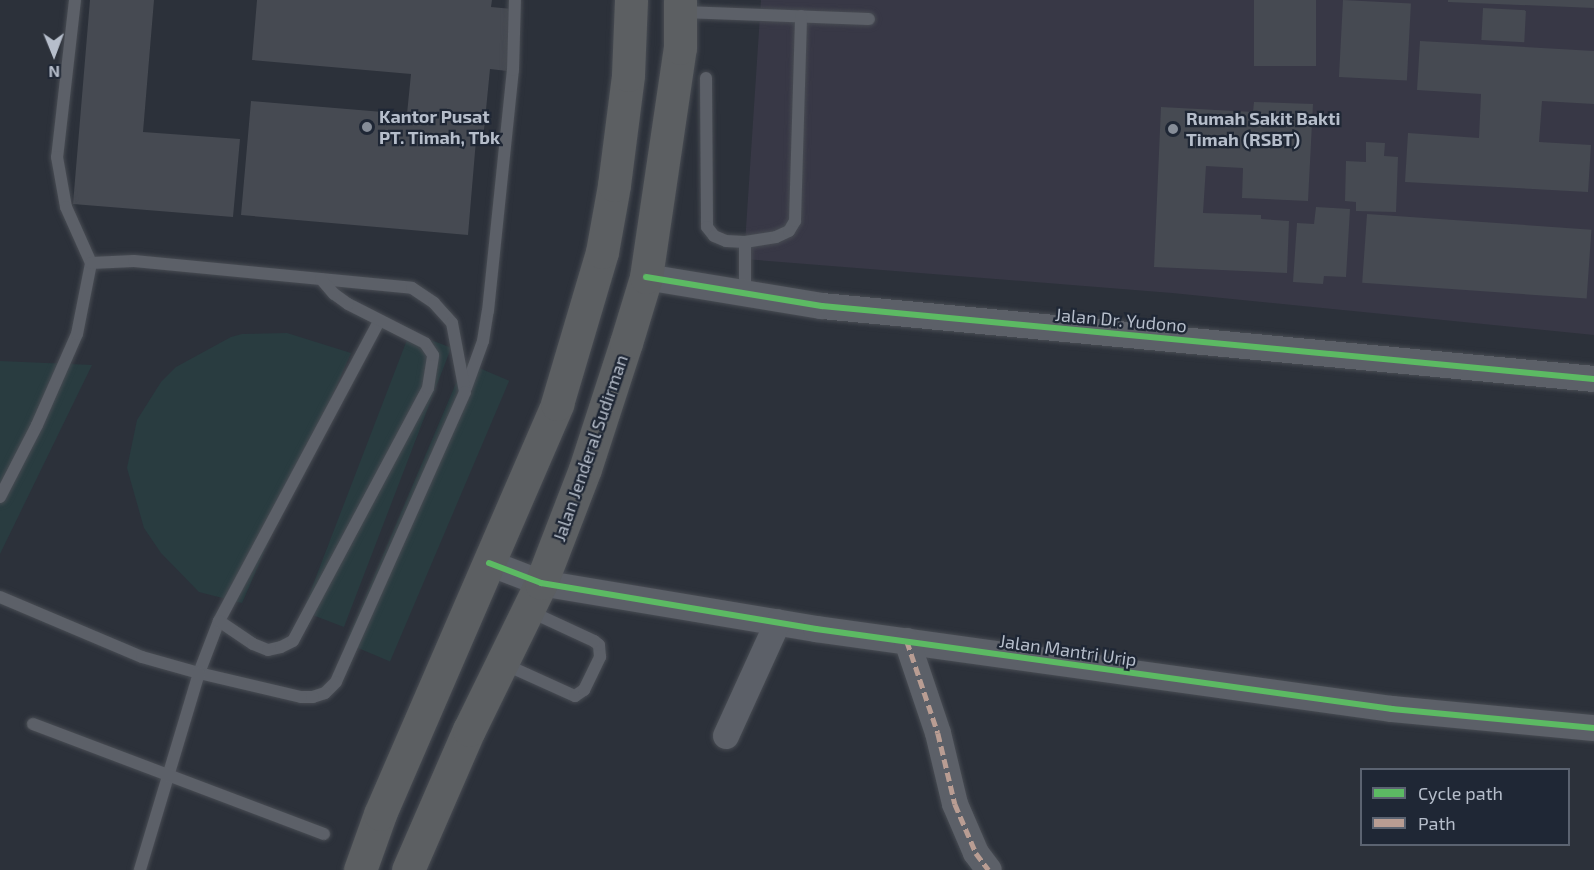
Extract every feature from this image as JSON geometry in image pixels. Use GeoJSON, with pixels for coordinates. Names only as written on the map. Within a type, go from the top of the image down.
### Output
{"type":"FeatureCollection","features":[{"type":"Feature","properties":{"kind":"highway"},"geometry":{"type":"LineString","coordinates":[[360,870],[380,814],[557,404],[602,252],[614,185],[628,75],[631,0]]}},
{"type":"Feature","properties":{"kind":"highway","name":"Jalan Jenderal Sudirman"},"geometry":{"type":"LineString","coordinates":[[408,870],[469,730],[534,597],[585,469],[646,277],[680,48],[681,6]]}},
{"type":"Feature","properties":{"kind":"street","name":"Jalan Dr. Yudono"},"geometry":{"type":"LineString","coordinates":[[646,277],[822,306],[1594,379]]}},
{"type":"Feature","properties":{"kind":"street","name":"Jalan Mantri Urip"},"geometry":{"type":"LineString","coordinates":[[489,563],[534,597],[778,622],[1036,662],[1392,709],[1594,728]]}},
{"type":"Feature","properties":{"kind":"street"},"geometry":{"type":"LineString","coordinates":[[726,736],[778,622]]}},
{"type":"Feature","properties":{"kind":"street"},"geometry":{"type":"LineString","coordinates":[[907,641],[938,733],[955,804],[976,853],[989,870]]}},
{"type":"Feature","properties":{"kind":"lane"},"geometry":{"type":"LineString","coordinates":[[0,497],[37,425],[77,334],[91,263],[66,207],[57,157],[75,0]]}},
{"type":"Feature","properties":{"kind":"lane"},"geometry":{"type":"LineString","coordinates":[[0,597],[142,657],[199,673],[301,697],[313,697],[325,693],[336,682],[465,392],[483,340],[513,70],[515,0]]}},
{"type":"Feature","properties":{"kind":"lane"},"geometry":{"type":"LineString","coordinates":[[681,6],[869,19]]}},
{"type":"Feature","properties":{"kind":"lane"},"geometry":{"type":"LineString","coordinates":[[706,78],[707,227],[714,236],[726,241],[745,242],[776,237],[789,231],[795,221],[801,16]]}},
{"type":"Feature","properties":{"kind":"lane"},"geometry":{"type":"LineString","coordinates":[[745,242],[745,293]]}},
{"type":"Feature","properties":{"kind":"lane"},"geometry":{"type":"LineString","coordinates":[[91,263],[134,261],[412,288],[434,303],[452,323],[465,392]]}},
{"type":"Feature","properties":{"kind":"lane"},"geometry":{"type":"LineString","coordinates":[[219,621],[253,644],[268,650],[293,641],[428,388],[434,365],[433,355],[425,344],[341,299],[321,279]]}},
{"type":"Feature","properties":{"kind":"lane"},"geometry":{"type":"LineString","coordinates":[[140,870],[199,673],[219,621],[379,321]]}},
{"type":"Feature","properties":{"kind":"lane"},"geometry":{"type":"LineString","coordinates":[[502,663],[568,694],[580,695],[600,657],[599,645],[534,597]]}},
{"type":"Feature","properties":{"kind":"lane"},"geometry":{"type":"LineString","coordinates":[[33,724],[168,777],[324,834]]}},
{"type":"Feature","properties":{"kind":"shaded area","name":"Rumah Sakit Bakti Timah (RSBT)"},"geometry":{"type":"Polygon","coordinates":[[[761,0],[1594,0],[1594,335],[1172,293],[744,259],[761,0]]]}},
{"type":"Feature","properties":{"kind":"green space"},"geometry":{"type":"Polygon","coordinates":[[[410,332],[451,348],[344,627],[303,611],[410,332]]]}},
{"type":"Feature","properties":{"kind":"green space"},"geometry":{"type":"Polygon","coordinates":[[[287,333],[351,353],[242,603],[199,592],[161,553],[144,528],[127,468],[137,420],[161,382],[176,367],[231,337],[242,334],[287,333]]]}},
{"type":"Feature","properties":{"kind":"green space"},"geometry":{"type":"Polygon","coordinates":[[[0,361],[92,365],[0,554],[0,361]]]}},
{"type":"Feature","properties":{"kind":"green space"},"geometry":{"type":"Polygon","coordinates":[[[465,362],[509,381],[390,662],[346,643],[465,362]]]}},
{"type":"Feature","properties":{"kind":"building"},"geometry":{"type":"Polygon","coordinates":[[[90,0],[154,0],[143,132],[240,139],[233,217],[73,204],[90,0]]]}},
{"type":"Feature","properties":{"kind":"building","name":"Kantor Pusat PT. Timah, Tbk"},"geometry":{"type":"Polygon","coordinates":[[[257,0],[492,0],[491,7],[512,9],[507,71],[490,69],[483,140],[476,140],[468,235],[241,215],[251,101],[407,114],[411,74],[252,60],[257,0]]]}},
{"type":"Feature","properties":{"kind":"building"},"geometry":{"type":"Polygon","coordinates":[[[1254,0],[1316,0],[1316,66],[1254,66],[1254,0]]]}},
{"type":"Feature","properties":{"kind":"building"},"geometry":{"type":"Polygon","coordinates":[[[1343,0],[1411,4],[1407,80],[1339,77],[1343,0]]]}},
{"type":"Feature","properties":{"kind":"building"},"geometry":{"type":"Polygon","coordinates":[[[1448,0],[1594,0],[1594,8],[1448,2],[1448,0]]]}},
{"type":"Feature","properties":{"kind":"building"},"geometry":{"type":"Polygon","coordinates":[[[1483,8],[1526,10],[1524,42],[1481,40],[1483,8]]]}},
{"type":"Feature","properties":{"kind":"building"},"geometry":{"type":"Polygon","coordinates":[[[1420,41],[1594,51],[1594,104],[1542,101],[1539,142],[1591,145],[1588,192],[1405,182],[1408,133],[1479,138],[1481,94],[1417,90],[1420,41]]]}},
{"type":"Feature","properties":{"kind":"building"},"geometry":{"type":"Polygon","coordinates":[[[1254,102],[1313,104],[1308,201],[1242,198],[1243,168],[1206,166],[1203,213],[1261,215],[1261,219],[1289,221],[1287,273],[1154,267],[1161,107],[1253,112],[1254,102]]]}},
{"type":"Feature","properties":{"kind":"building"},"geometry":{"type":"Polygon","coordinates":[[[1366,142],[1385,143],[1384,156],[1398,157],[1396,212],[1356,211],[1356,202],[1345,201],[1346,161],[1366,162],[1366,142]]]}},
{"type":"Feature","properties":{"kind":"building"},"geometry":{"type":"Polygon","coordinates":[[[1316,207],[1350,209],[1346,277],[1324,276],[1323,284],[1293,282],[1297,223],[1314,224],[1316,207]]]}},
{"type":"Feature","properties":{"kind":"building"},"geometry":{"type":"Polygon","coordinates":[[[1367,214],[1591,230],[1587,299],[1362,283],[1367,214]]]}},
{"type":"Feature","properties":{"kind":"marked path"},"geometry":{"type":"LineString","coordinates":[[907,641],[938,733],[955,804],[976,853],[989,870]]}},
{"type":"Feature","properties":{"kind":"cycle path"},"geometry":{"type":"LineString","coordinates":[[646,277],[822,306],[1594,379]]}},
{"type":"Feature","properties":{"kind":"cycle path"},"geometry":{"type":"LineString","coordinates":[[489,563],[541,583],[816,629],[1392,709],[1594,728]]}},
{"type":"Feature","properties":{"kind":"place","name":"Kantor Pusat PT. Timah, Tbk"},"geometry":{"type":"Point","coordinates":[367,127]}},
{"type":"Feature","properties":{"kind":"place","name":"Rumah Sakit Bakti Timah (RSBT)"},"geometry":{"type":"Point","coordinates":[1173,129]}}]}
